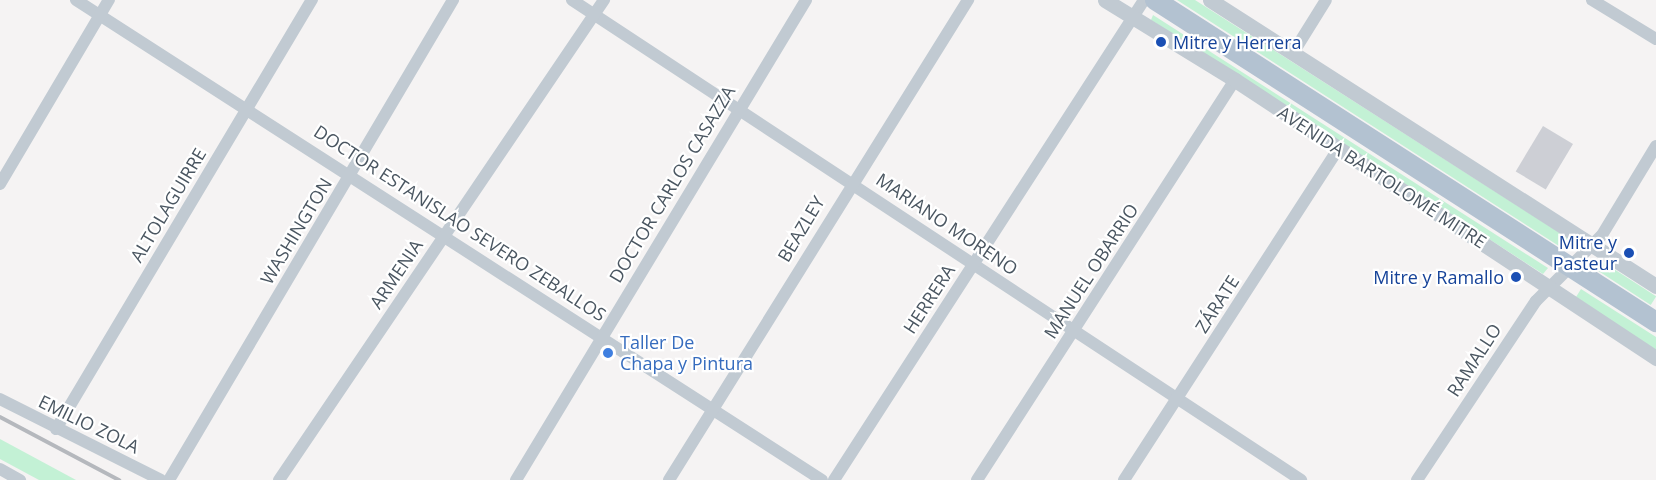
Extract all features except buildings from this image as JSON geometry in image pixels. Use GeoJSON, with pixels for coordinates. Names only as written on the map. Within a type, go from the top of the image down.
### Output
{"type":"FeatureCollection","features":[{"type":"Feature","properties":{"kind":"main road","name":"AVENIDA BARTOLOMÉ MITRE"},"geometry":{"type":"LineString","coordinates":[[1155,0],[1656,322]]}},
{"type":"Feature","properties":{"kind":"street","name":"DOCTOR ESTANISLAO SEVERO ZEBALLOS"},"geometry":{"type":"LineString","coordinates":[[76,0],[714,407],[822,480]]}},
{"type":"Feature","properties":{"kind":"street"},"geometry":{"type":"LineString","coordinates":[[0,184],[109,0]]}},
{"type":"Feature","properties":{"kind":"street","name":"ALTOLAGUIRRE"},"geometry":{"type":"LineString","coordinates":[[56,429],[312,0]]}},
{"type":"Feature","properties":{"kind":"street","name":"WASHINGTON"},"geometry":{"type":"LineString","coordinates":[[169,480],[453,0]]}},
{"type":"Feature","properties":{"kind":"street","name":"MARIANO MORENO"},"geometry":{"type":"LineString","coordinates":[[572,0],[739,106],[1176,400],[1301,480]]}},
{"type":"Feature","properties":{"kind":"street","name":"ARMENIA"},"geometry":{"type":"LineString","coordinates":[[279,480],[604,0]]}},
{"type":"Feature","properties":{"kind":"street","name":"DOCTOR CARLOS CASAZZA"},"geometry":{"type":"LineString","coordinates":[[516,480],[739,106],[806,0]]}},
{"type":"Feature","properties":{"kind":"street","name":"BEAZLEY"},"geometry":{"type":"LineString","coordinates":[[669,480],[851,182],[968,0]]}},
{"type":"Feature","properties":{"kind":"street","name":"AVENIDA BARTOLOMÉ MITRE"},"geometry":{"type":"LineString","coordinates":[[1105,0],[1235,80],[1656,358]]}},
{"type":"Feature","properties":{"kind":"street","name":"HERRERA"},"geometry":{"type":"LineString","coordinates":[[834,480],[1144,0]]}},
{"type":"Feature","properties":{"kind":"street"},"geometry":{"type":"LineString","coordinates":[[1210,0],[1656,286]]}},
{"type":"Feature","properties":{"kind":"street"},"geometry":{"type":"LineString","coordinates":[[1293,53],[1326,0]]}},
{"type":"Feature","properties":{"kind":"street"},"geometry":{"type":"LineString","coordinates":[[1592,0],[1656,39]]}},
{"type":"Feature","properties":{"kind":"street","name":"MANUEL OBARRIO"},"geometry":{"type":"LineString","coordinates":[[976,480],[1235,80]]}},
{"type":"Feature","properties":{"kind":"street","name":"RAMALLO"},"geometry":{"type":"LineString","coordinates":[[1417,480],[1548,285],[1592,246],[1656,146]]}},
{"type":"Feature","properties":{"kind":"street","name":"ZÁRATE"},"geometry":{"type":"LineString","coordinates":[[1124,480],[1339,148]]}},
{"type":"Feature","properties":{"kind":"street","name":"EMILIO ZOLA"},"geometry":{"type":"LineString","coordinates":[[0,399],[161,480]]}},
{"type":"Feature","properties":{"kind":"street"},"geometry":{"type":"LineString","coordinates":[[0,469],[20,480]]}},
{"type":"Feature","properties":{"kind":"green space"},"geometry":{"type":"Polygon","coordinates":[[[1177,0],[1195,0],[1568,238],[1562,248],[1177,0]]]}},
{"type":"Feature","properties":{"kind":"green space"},"geometry":{"type":"Polygon","coordinates":[[[1153,15],[1548,268],[1543,274],[1151,20],[1153,15]]]}},
{"type":"Feature","properties":{"kind":"green space"},"geometry":{"type":"Polygon","coordinates":[[[1600,260],[1656,296],[1651,305],[1595,268],[1600,260]]]}},
{"type":"Feature","properties":{"kind":"green space"},"geometry":{"type":"Polygon","coordinates":[[[1581,289],[1656,337],[1656,351],[1576,297],[1581,289]]]}},
{"type":"Feature","properties":{"kind":"green space"},"geometry":{"type":"Polygon","coordinates":[[[0,439],[76,480],[39,480],[0,459],[0,439]]]}},
{"type":"Feature","properties":{"kind":"railway"},"geometry":{"type":"LineString","coordinates":[[0,417],[119,480]]}},
{"type":"Feature","properties":{"kind":"place","name":"Mitre y Herrera"},"geometry":{"type":"Point","coordinates":[1161,42]}},
{"type":"Feature","properties":{"kind":"place","name":"Mitre y Pasteur"},"geometry":{"type":"Point","coordinates":[1629,253]}},
{"type":"Feature","properties":{"kind":"place","name":"Mitre y Ramallo"},"geometry":{"type":"Point","coordinates":[1516,277]}},
{"type":"Feature","properties":{"kind":"place","name":"Taller De Chapa y Pintura"},"geometry":{"type":"Point","coordinates":[608,353]}}]}
